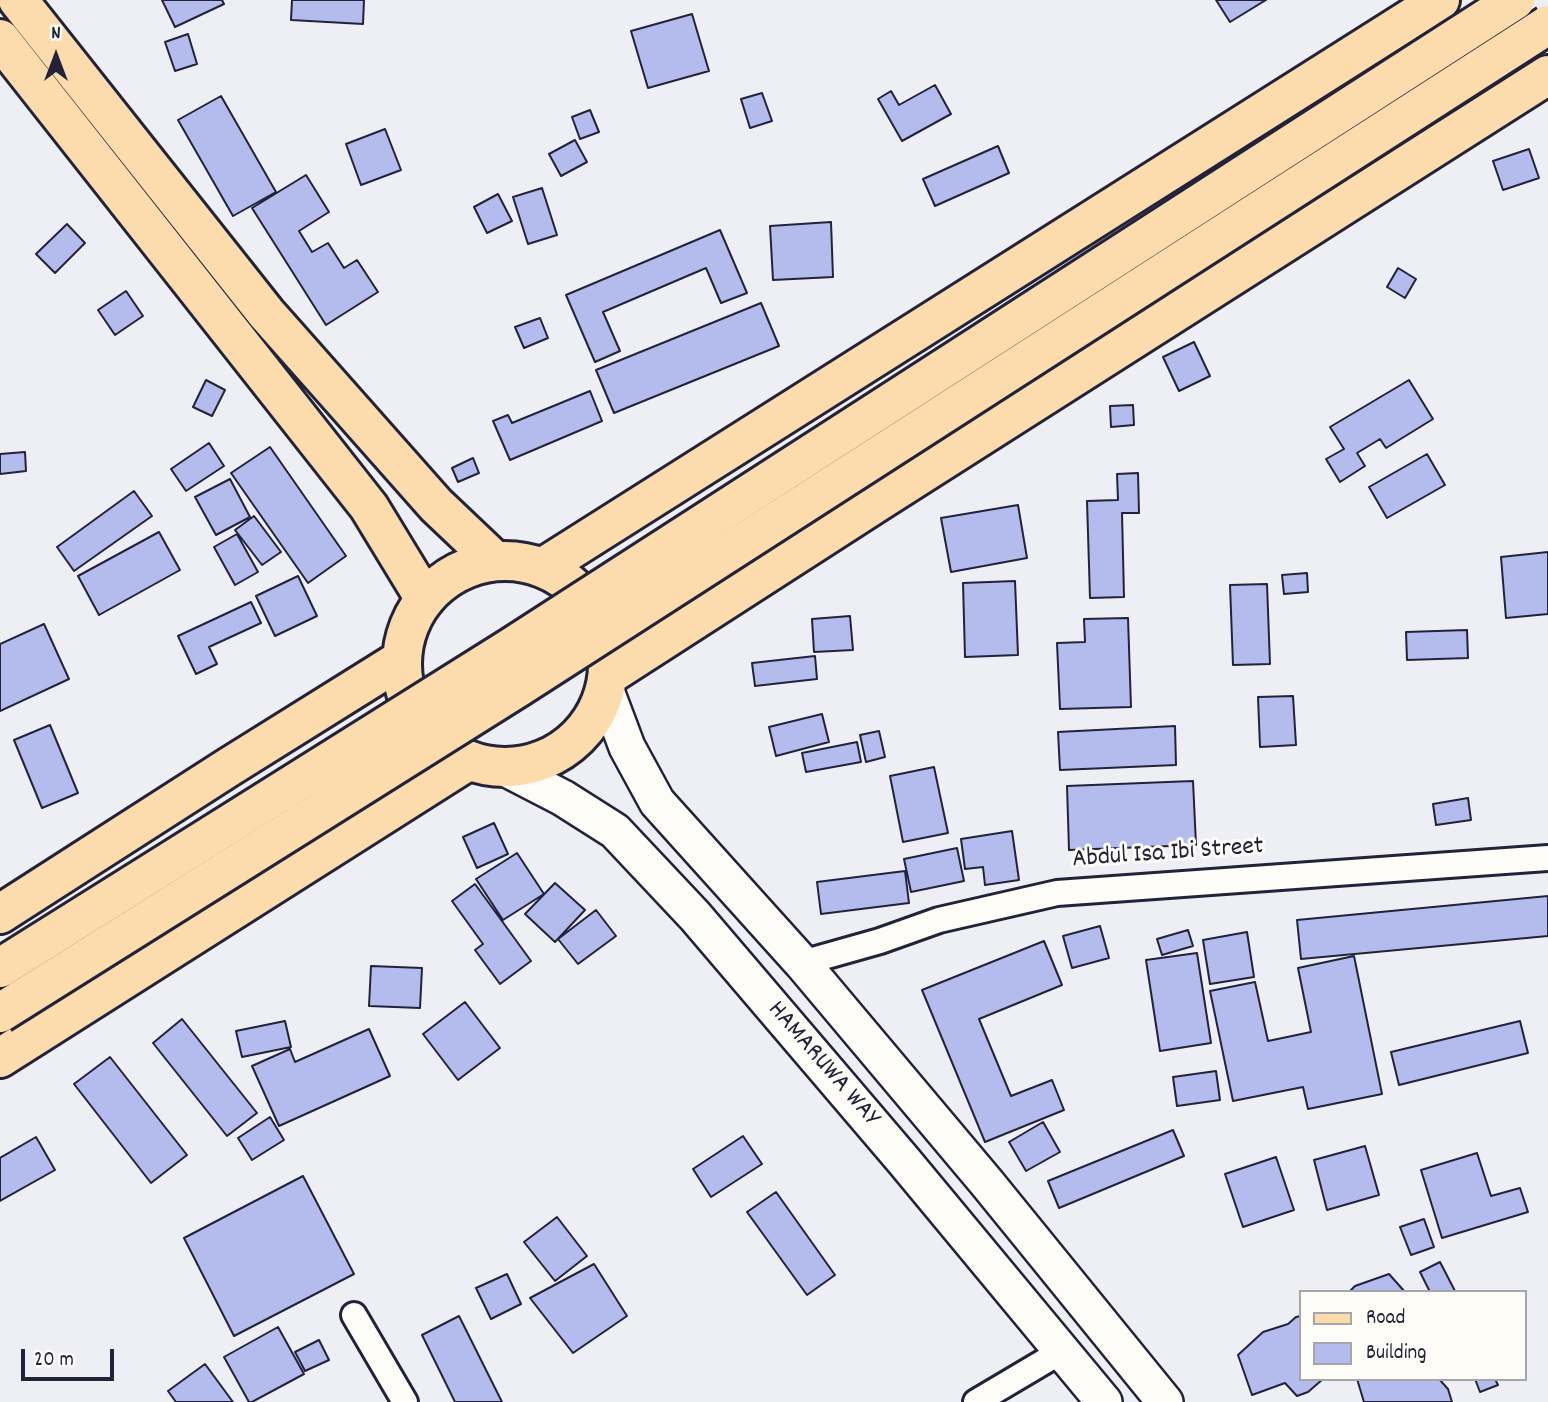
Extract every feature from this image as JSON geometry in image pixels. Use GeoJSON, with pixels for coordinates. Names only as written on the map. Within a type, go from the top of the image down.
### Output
{"type":"FeatureCollection","features":[{"type":"Feature","properties":{"kind":"main road"},"geometry":{"type":"LineString","coordinates":[[18,0],[266,313],[436,505],[495,561]]}},
{"type":"Feature","properties":{"kind":"main road"},"geometry":{"type":"LineString","coordinates":[[542,568],[1440,0]]}},
{"type":"Feature","properties":{"kind":"main road"},"geometry":{"type":"LineString","coordinates":[[0,968],[510,648],[1515,0]]}},
{"type":"Feature","properties":{"kind":"main road"},"geometry":{"type":"LineString","coordinates":[[0,1013],[530,679],[1548,25]]}},
{"type":"Feature","properties":{"kind":"main road"},"geometry":{"type":"LineString","coordinates":[[0,39],[369,507],[425,599]]}},
{"type":"Feature","properties":{"kind":"main road"},"geometry":{"type":"LineString","coordinates":[[1165,1402],[987,1183],[802,963],[657,802],[627,747],[608,683],[605,634],[591,606],[569,583],[542,568],[519,562],[495,561],[456,573],[425,599],[408,627],[402,659],[405,691],[418,720],[440,745],[468,761],[505,768],[549,758],[585,731],[608,683],[1548,75]]}},
{"type":"Feature","properties":{"kind":"main road"},"geometry":{"type":"LineString","coordinates":[[0,915],[402,659]]}},
{"type":"Feature","properties":{"kind":"main road"},"geometry":{"type":"LineString","coordinates":[[0,1058],[468,761]]}},
{"type":"Feature","properties":{"kind":"main road","name":"HAMARUWA WAY"},"geometry":{"type":"LineString","coordinates":[[505,768],[563,798],[615,831],[695,916],[904,1161],[1104,1402]]}},
{"type":"Feature","properties":{"kind":"street","name":"Abdul Isa Ibi Street"},"geometry":{"type":"LineString","coordinates":[[802,963],[880,941],[939,920],[1057,893],[1548,858]]}},
{"type":"Feature","properties":{"kind":"street"},"geometry":{"type":"LineString","coordinates":[[354,1315],[405,1402]]}},
{"type":"Feature","properties":{"kind":"street"},"geometry":{"type":"LineString","coordinates":[[976,1402],[1062,1351]]}},
{"type":"Feature","properties":{"kind":"building"},"geometry":{"type":"Polygon","coordinates":[[[162,0],[222,0],[224,4],[175,27],[162,0]]]}},
{"type":"Feature","properties":{"kind":"building"},"geometry":{"type":"Polygon","coordinates":[[[292,0],[364,0],[363,24],[291,20],[292,0]]]}},
{"type":"Feature","properties":{"kind":"building"},"geometry":{"type":"Polygon","coordinates":[[[1216,0],[1266,0],[1230,22],[1216,0]]]}},
{"type":"Feature","properties":{"kind":"building"},"geometry":{"type":"Polygon","coordinates":[[[692,14],[709,71],[648,88],[631,31],[692,14]]]}},
{"type":"Feature","properties":{"kind":"building"},"geometry":{"type":"Polygon","coordinates":[[[188,34],[197,64],[175,71],[165,42],[188,34]]]}},
{"type":"Feature","properties":{"kind":"building"},"geometry":{"type":"Polygon","coordinates":[[[935,85],[951,114],[902,141],[878,99],[891,91],[899,105],[935,85]]]}},
{"type":"Feature","properties":{"kind":"building"},"geometry":{"type":"Polygon","coordinates":[[[762,93],[772,121],[750,128],[741,99],[762,93]]]}},
{"type":"Feature","properties":{"kind":"building"},"geometry":{"type":"Polygon","coordinates":[[[221,96],[276,192],[233,216],[178,120],[221,96]]]}},
{"type":"Feature","properties":{"kind":"building"},"geometry":{"type":"Polygon","coordinates":[[[590,110],[599,132],[580,139],[572,117],[590,110]]]}},
{"type":"Feature","properties":{"kind":"building"},"geometry":{"type":"Polygon","coordinates":[[[385,129],[401,170],[361,185],[346,144],[385,129]]]}},
{"type":"Feature","properties":{"kind":"building"},"geometry":{"type":"Polygon","coordinates":[[[575,140],[587,162],[561,176],[549,154],[575,140]]]}},
{"type":"Feature","properties":{"kind":"building"},"geometry":{"type":"Polygon","coordinates":[[[998,146],[1009,173],[935,206],[923,179],[998,146]]]}},
{"type":"Feature","properties":{"kind":"building"},"geometry":{"type":"Polygon","coordinates":[[[1529,149],[1539,178],[1503,190],[1493,161],[1529,149]]]}},
{"type":"Feature","properties":{"kind":"building"},"geometry":{"type":"Polygon","coordinates":[[[306,175],[329,212],[299,231],[312,252],[328,243],[344,268],[357,260],[378,292],[326,325],[252,208],[306,175]]]}},
{"type":"Feature","properties":{"kind":"building"},"geometry":{"type":"Polygon","coordinates":[[[542,188],[557,235],[528,244],[513,197],[542,188]]]}},
{"type":"Feature","properties":{"kind":"building"},"geometry":{"type":"Polygon","coordinates":[[[498,194],[512,221],[487,233],[474,207],[498,194]]]}},
{"type":"Feature","properties":{"kind":"building"},"geometry":{"type":"Polygon","coordinates":[[[831,222],[833,277],[773,280],[770,226],[831,222]]]}},
{"type":"Feature","properties":{"kind":"building"},"geometry":{"type":"Polygon","coordinates":[[[67,224],[85,243],[55,273],[36,254],[67,224]]]}},
{"type":"Feature","properties":{"kind":"building"},"geometry":{"type":"Polygon","coordinates":[[[720,230],[747,293],[721,303],[706,268],[603,312],[620,351],[595,362],[566,295],[720,230]]]}},
{"type":"Feature","properties":{"kind":"building"},"geometry":{"type":"Polygon","coordinates":[[[1398,268],[1416,279],[1405,298],[1387,287],[1398,268]]]}},
{"type":"Feature","properties":{"kind":"building"},"geometry":{"type":"Polygon","coordinates":[[[126,291],[143,316],[115,335],[98,310],[126,291]]]}},
{"type":"Feature","properties":{"kind":"building"},"geometry":{"type":"Polygon","coordinates":[[[761,303],[779,346],[614,413],[596,370],[761,303]]]}},
{"type":"Feature","properties":{"kind":"building"},"geometry":{"type":"Polygon","coordinates":[[[540,318],[548,338],[524,348],[515,327],[540,318]]]}},
{"type":"Feature","properties":{"kind":"building"},"geometry":{"type":"Polygon","coordinates":[[[1194,342],[1210,376],[1179,391],[1163,357],[1194,342]]]}},
{"type":"Feature","properties":{"kind":"building"},"geometry":{"type":"Polygon","coordinates":[[[206,380],[225,390],[212,416],[193,407],[206,380]]]}},
{"type":"Feature","properties":{"kind":"building"},"geometry":{"type":"Polygon","coordinates":[[[1409,380],[1433,419],[1386,448],[1380,439],[1357,453],[1365,466],[1340,482],[1326,459],[1344,449],[1330,427],[1409,380]]]}},
{"type":"Feature","properties":{"kind":"building"},"geometry":{"type":"Polygon","coordinates":[[[590,391],[602,421],[510,460],[493,421],[508,415],[512,423],[590,391]]]}},
{"type":"Feature","properties":{"kind":"building"},"geometry":{"type":"Polygon","coordinates":[[[1133,405],[1134,425],[1111,427],[1110,406],[1133,405]]]}},
{"type":"Feature","properties":{"kind":"building"},"geometry":{"type":"Polygon","coordinates":[[[209,443],[224,466],[186,491],[171,469],[209,443]]]}},
{"type":"Feature","properties":{"kind":"building"},"geometry":{"type":"Polygon","coordinates":[[[270,447],[346,556],[308,583],[231,473],[270,447]]]}},
{"type":"Feature","properties":{"kind":"building"},"geometry":{"type":"Polygon","coordinates":[[[25,452],[26,471],[0,474],[0,454],[25,452]]]}},
{"type":"Feature","properties":{"kind":"building"},"geometry":{"type":"Polygon","coordinates":[[[1427,454],[1445,485],[1387,518],[1369,487],[1427,454]]]}},
{"type":"Feature","properties":{"kind":"building"},"geometry":{"type":"Polygon","coordinates":[[[473,458],[479,473],[458,482],[452,468],[473,458]]]}},
{"type":"Feature","properties":{"kind":"building"},"geometry":{"type":"Polygon","coordinates":[[[1138,473],[1139,513],[1122,513],[1124,597],[1090,598],[1087,501],[1118,500],[1117,474],[1138,473]]]}},
{"type":"Feature","properties":{"kind":"building"},"geometry":{"type":"Polygon","coordinates":[[[230,479],[250,517],[216,535],[195,497],[230,479]]]}},
{"type":"Feature","properties":{"kind":"building"},"geometry":{"type":"Polygon","coordinates":[[[134,491],[152,516],[74,571],[57,547],[134,491]]]}},
{"type":"Feature","properties":{"kind":"building"},"geometry":{"type":"Polygon","coordinates":[[[1018,505],[1027,558],[951,572],[941,518],[1018,505]]]}},
{"type":"Feature","properties":{"kind":"building"},"geometry":{"type":"Polygon","coordinates":[[[254,516],[281,552],[262,565],[235,530],[254,516]]]}},
{"type":"Feature","properties":{"kind":"building"},"geometry":{"type":"Polygon","coordinates":[[[159,532],[180,570],[99,615],[78,576],[159,532]]]}},
{"type":"Feature","properties":{"kind":"building"},"geometry":{"type":"Polygon","coordinates":[[[237,534],[258,572],[235,585],[214,547],[237,534]]]}},
{"type":"Feature","properties":{"kind":"building"},"geometry":{"type":"Polygon","coordinates":[[[1548,552],[1548,614],[1506,618],[1501,557],[1548,552]]]}},
{"type":"Feature","properties":{"kind":"building"},"geometry":{"type":"Polygon","coordinates":[[[1307,573],[1308,592],[1284,594],[1282,575],[1307,573]]]}},
{"type":"Feature","properties":{"kind":"building"},"geometry":{"type":"Polygon","coordinates":[[[298,576],[317,616],[275,636],[256,596],[298,576]]]}},
{"type":"Feature","properties":{"kind":"building"},"geometry":{"type":"Polygon","coordinates":[[[1015,581],[1018,655],[965,657],[963,583],[1015,581]]]}},
{"type":"Feature","properties":{"kind":"building"},"geometry":{"type":"Polygon","coordinates":[[[1267,584],[1270,664],[1233,665],[1230,585],[1267,584]]]}},
{"type":"Feature","properties":{"kind":"building"},"geometry":{"type":"Polygon","coordinates":[[[251,602],[261,623],[209,647],[217,664],[196,674],[178,636],[251,602]]]}},
{"type":"Feature","properties":{"kind":"building"},"geometry":{"type":"Polygon","coordinates":[[[850,616],[853,650],[814,652],[812,619],[850,616]]]}},
{"type":"Feature","properties":{"kind":"building"},"geometry":{"type":"Polygon","coordinates":[[[1128,618],[1131,707],[1060,709],[1057,643],[1085,642],[1084,619],[1128,618]]]}},
{"type":"Feature","properties":{"kind":"building"},"geometry":{"type":"Polygon","coordinates":[[[44,624],[69,679],[0,711],[0,644],[44,624]]]}},
{"type":"Feature","properties":{"kind":"building"},"geometry":{"type":"Polygon","coordinates":[[[1467,630],[1468,658],[1407,660],[1406,632],[1467,630]]]}},
{"type":"Feature","properties":{"kind":"building"},"geometry":{"type":"Polygon","coordinates":[[[815,656],[817,679],[755,686],[752,663],[815,656]]]}},
{"type":"Feature","properties":{"kind":"building"},"geometry":{"type":"Polygon","coordinates":[[[1293,696],[1296,745],[1260,747],[1258,697],[1293,696]]]}},
{"type":"Feature","properties":{"kind":"building"},"geometry":{"type":"Polygon","coordinates":[[[822,714],[829,742],[776,756],[769,727],[822,714]]]}},
{"type":"Feature","properties":{"kind":"building"},"geometry":{"type":"Polygon","coordinates":[[[50,725],[78,793],[42,808],[14,740],[50,725]]]}},
{"type":"Feature","properties":{"kind":"building"},"geometry":{"type":"Polygon","coordinates":[[[1175,726],[1176,765],[1060,770],[1058,732],[1175,726]]]}},
{"type":"Feature","properties":{"kind":"building"},"geometry":{"type":"Polygon","coordinates":[[[879,731],[885,757],[866,762],[860,735],[879,731]]]}},
{"type":"Feature","properties":{"kind":"building"},"geometry":{"type":"Polygon","coordinates":[[[857,742],[861,762],[806,772],[802,753],[857,742]]]}},
{"type":"Feature","properties":{"kind":"building"},"geometry":{"type":"Polygon","coordinates":[[[934,767],[948,833],[903,842],[890,776],[934,767]]]}},
{"type":"Feature","properties":{"kind":"building"},"geometry":{"type":"Polygon","coordinates":[[[1193,781],[1196,845],[1069,850],[1067,786],[1193,781]]]}},
{"type":"Feature","properties":{"kind":"building"},"geometry":{"type":"Polygon","coordinates":[[[1468,798],[1471,820],[1436,825],[1433,804],[1468,798]]]}},
{"type":"Feature","properties":{"kind":"building"},"geometry":{"type":"Polygon","coordinates":[[[494,823],[508,854],[477,868],[463,837],[494,823]]]}},
{"type":"Feature","properties":{"kind":"building"},"geometry":{"type":"Polygon","coordinates":[[[1012,831],[1019,880],[985,885],[983,867],[965,869],[961,839],[1012,831]]]}},
{"type":"Feature","properties":{"kind":"building"},"geometry":{"type":"Polygon","coordinates":[[[957,848],[964,881],[911,892],[904,859],[957,848]]]}},
{"type":"Feature","properties":{"kind":"building"},"geometry":{"type":"Polygon","coordinates":[[[517,853],[544,894],[503,920],[476,879],[517,853]]]}},
{"type":"Feature","properties":{"kind":"building"},"geometry":{"type":"Polygon","coordinates":[[[905,871],[909,903],[821,914],[817,882],[905,871]]]}},
{"type":"Feature","properties":{"kind":"building"},"geometry":{"type":"Polygon","coordinates":[[[555,883],[585,910],[555,942],[525,914],[555,883]]]}},
{"type":"Feature","properties":{"kind":"building"},"geometry":{"type":"Polygon","coordinates":[[[475,884],[531,961],[500,984],[475,950],[483,944],[452,901],[475,884]]]}},
{"type":"Feature","properties":{"kind":"building"},"geometry":{"type":"Polygon","coordinates":[[[1548,896],[1548,936],[1301,959],[1297,920],[1548,896]]]}},
{"type":"Feature","properties":{"kind":"building"},"geometry":{"type":"Polygon","coordinates":[[[596,910],[616,936],[578,964],[558,939],[596,910]]]}},
{"type":"Feature","properties":{"kind":"building"},"geometry":{"type":"Polygon","coordinates":[[[1100,926],[1109,958],[1072,968],[1063,936],[1100,926]]]}},
{"type":"Feature","properties":{"kind":"building"},"geometry":{"type":"Polygon","coordinates":[[[1188,930],[1193,946],[1162,955],[1157,939],[1188,930]]]}},
{"type":"Feature","properties":{"kind":"building"},"geometry":{"type":"Polygon","coordinates":[[[1247,932],[1254,977],[1210,984],[1203,940],[1247,932]]]}},
{"type":"Feature","properties":{"kind":"building"},"geometry":{"type":"Polygon","coordinates":[[[1044,941],[1062,985],[979,1019],[1011,1096],[1052,1080],[1064,1110],[985,1142],[922,990],[1044,941]]]}},
{"type":"Feature","properties":{"kind":"building"},"geometry":{"type":"Polygon","coordinates":[[[1197,953],[1211,1043],[1160,1051],[1146,960],[1197,953]]]}},
{"type":"Feature","properties":{"kind":"building"},"geometry":{"type":"Polygon","coordinates":[[[1354,956],[1382,1094],[1308,1109],[1303,1087],[1233,1101],[1210,991],[1255,982],[1268,1041],[1311,1032],[1298,968],[1354,956]]]}},
{"type":"Feature","properties":{"kind":"building"},"geometry":{"type":"Polygon","coordinates":[[[371,966],[422,968],[420,1008],[369,1006],[371,966]]]}},
{"type":"Feature","properties":{"kind":"building"},"geometry":{"type":"Polygon","coordinates":[[[465,1002],[500,1048],[458,1080],[423,1034],[465,1002]]]}},
{"type":"Feature","properties":{"kind":"building"},"geometry":{"type":"Polygon","coordinates":[[[182,1019],[257,1113],[227,1136],[153,1043],[182,1019]]]}},
{"type":"Feature","properties":{"kind":"building"},"geometry":{"type":"Polygon","coordinates":[[[285,1021],[291,1047],[242,1057],[236,1031],[285,1021]]]}},
{"type":"Feature","properties":{"kind":"building"},"geometry":{"type":"Polygon","coordinates":[[[1520,1021],[1528,1053],[1399,1085],[1391,1052],[1520,1021]]]}},
{"type":"Feature","properties":{"kind":"building"},"geometry":{"type":"Polygon","coordinates":[[[369,1029],[390,1076],[279,1126],[252,1066],[290,1049],[295,1062],[369,1029]]]}},
{"type":"Feature","properties":{"kind":"building"},"geometry":{"type":"Polygon","coordinates":[[[110,1057],[187,1155],[151,1183],[74,1084],[110,1057]]]}},
{"type":"Feature","properties":{"kind":"building"},"geometry":{"type":"Polygon","coordinates":[[[1216,1071],[1220,1100],[1177,1106],[1173,1077],[1216,1071]]]}},
{"type":"Feature","properties":{"kind":"building"},"geometry":{"type":"Polygon","coordinates":[[[270,1117],[284,1140],[252,1160],[238,1138],[270,1117]]]}},
{"type":"Feature","properties":{"kind":"building"},"geometry":{"type":"Polygon","coordinates":[[[1043,1122],[1060,1152],[1026,1171],[1009,1142],[1043,1122]]]}},
{"type":"Feature","properties":{"kind":"building"},"geometry":{"type":"Polygon","coordinates":[[[1173,1130],[1184,1156],[1059,1208],[1048,1181],[1173,1130]]]}},
{"type":"Feature","properties":{"kind":"building"},"geometry":{"type":"Polygon","coordinates":[[[743,1136],[762,1164],[711,1197],[693,1169],[743,1136]]]}},
{"type":"Feature","properties":{"kind":"building"},"geometry":{"type":"Polygon","coordinates":[[[36,1137],[55,1170],[0,1201],[0,1158],[36,1137]]]}},
{"type":"Feature","properties":{"kind":"building"},"geometry":{"type":"Polygon","coordinates":[[[1365,1146],[1379,1195],[1327,1210],[1314,1160],[1365,1146]]]}},
{"type":"Feature","properties":{"kind":"building"},"geometry":{"type":"Polygon","coordinates":[[[1477,1153],[1491,1196],[1520,1188],[1528,1212],[1442,1238],[1421,1170],[1477,1153]]]}},
{"type":"Feature","properties":{"kind":"building"},"geometry":{"type":"Polygon","coordinates":[[[1276,1157],[1294,1210],[1243,1227],[1225,1174],[1276,1157]]]}},
{"type":"Feature","properties":{"kind":"building"},"geometry":{"type":"Polygon","coordinates":[[[303,1176],[354,1274],[234,1336],[184,1238],[303,1176]]]}},
{"type":"Feature","properties":{"kind":"building"},"geometry":{"type":"Polygon","coordinates":[[[776,1192],[835,1275],[807,1295],[747,1212],[776,1192]]]}},
{"type":"Feature","properties":{"kind":"building"},"geometry":{"type":"Polygon","coordinates":[[[557,1217],[587,1256],[555,1281],[524,1242],[557,1217]]]}},
{"type":"Feature","properties":{"kind":"building"},"geometry":{"type":"Polygon","coordinates":[[[1424,1219],[1434,1247],[1411,1255],[1400,1227],[1424,1219]]]}},
{"type":"Feature","properties":{"kind":"building"},"geometry":{"type":"Polygon","coordinates":[[[1440,1262],[1454,1290],[1429,1290],[1420,1272],[1440,1262]]]}},
{"type":"Feature","properties":{"kind":"building"},"geometry":{"type":"Polygon","coordinates":[[[594,1264],[627,1316],[573,1353],[530,1298],[594,1264]]]}},
{"type":"Feature","properties":{"kind":"building"},"geometry":{"type":"Polygon","coordinates":[[[507,1274],[521,1304],[491,1319],[476,1288],[507,1274]]]}},
{"type":"Feature","properties":{"kind":"building"},"geometry":{"type":"Polygon","coordinates":[[[1389,1274],[1403,1290],[1351,1290],[1355,1286],[1389,1274]]]}},
{"type":"Feature","properties":{"kind":"building"},"geometry":{"type":"Polygon","coordinates":[[[459,1316],[502,1402],[455,1402],[422,1335],[459,1316]]]}},
{"type":"Feature","properties":{"kind":"building"},"geometry":{"type":"Polygon","coordinates":[[[1300,1316],[1300,1381],[1321,1381],[1308,1392],[1297,1396],[1285,1383],[1252,1395],[1238,1355],[1263,1332],[1288,1324],[1300,1316]]]}},
{"type":"Feature","properties":{"kind":"building"},"geometry":{"type":"Polygon","coordinates":[[[278,1327],[304,1374],[249,1402],[224,1357],[278,1327]]]}},
{"type":"Feature","properties":{"kind":"building"},"geometry":{"type":"Polygon","coordinates":[[[319,1340],[329,1360],[305,1371],[295,1352],[319,1340]]]}},
{"type":"Feature","properties":{"kind":"building"},"geometry":{"type":"Polygon","coordinates":[[[205,1364],[233,1402],[176,1402],[168,1391],[205,1364]]]}},
{"type":"Feature","properties":{"kind":"building"},"geometry":{"type":"Polygon","coordinates":[[[1358,1381],[1441,1381],[1448,1389],[1452,1402],[1364,1402],[1358,1381]]]}},
{"type":"Feature","properties":{"kind":"building"},"geometry":{"type":"Polygon","coordinates":[[[1476,1381],[1496,1381],[1498,1385],[1480,1392],[1476,1381]]]}}]}
